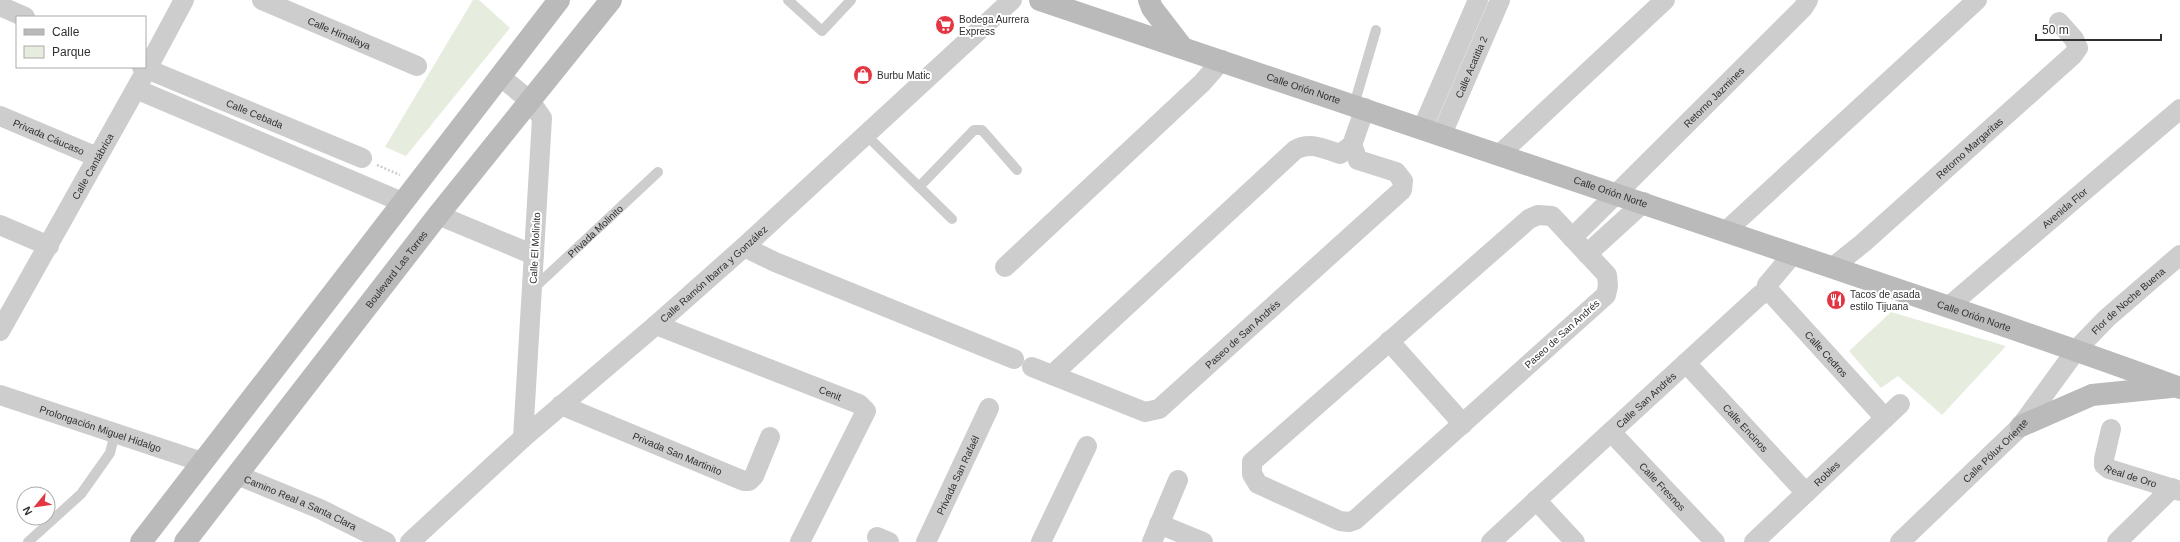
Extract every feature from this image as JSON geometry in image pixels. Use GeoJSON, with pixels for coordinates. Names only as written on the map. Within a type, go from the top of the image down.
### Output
{"type":"FeatureCollection","features":[{"type":"Feature","properties":{"kind":"street","name":"Calle Cantábrica"},"geometry":{"type":"LineString","coordinates":[[146,66],[184,0]]}},
{"type":"Feature","properties":{"kind":"street","name":"Calle Himalaya"},"geometry":{"type":"LineString","coordinates":[[262,0],[417,66]]}},
{"type":"Feature","properties":{"kind":"street"},"geometry":{"type":"LineString","coordinates":[[142,542],[402,202],[559,0]]}},
{"type":"Feature","properties":{"kind":"street","name":"Boulevard Las Torres"},"geometry":{"type":"LineString","coordinates":[[185,542],[438,215],[611,0]]}},
{"type":"Feature","properties":{"kind":"street"},"geometry":{"type":"LineString","coordinates":[[592,24],[620,0]]}},
{"type":"Feature","properties":{"kind":"street","name":"Calle Ramón Ibarra y González"},"geometry":{"type":"LineString","coordinates":[[410,542],[523,438],[656,325],[744,246],[1012,0]]}},
{"type":"Feature","properties":{"kind":"street","name":"Calle Orión Norte"},"geometry":{"type":"LineString","coordinates":[[1040,0],[1501,153],[1798,256],[2077,349],[2178,387]]}},
{"type":"Feature","properties":{"kind":"street"},"geometry":{"type":"LineString","coordinates":[[1150,0],[1152,8],[1182,47]]}},
{"type":"Feature","properties":{"kind":"street","name":"Calle Acatitla 2"},"geometry":{"type":"LineString","coordinates":[[1432,131],[1478,0]]}},
{"type":"Feature","properties":{"kind":"street","name":"Calle Acatitla 2"},"geometry":{"type":"LineString","coordinates":[[1432,131],[1500,0]]}},
{"type":"Feature","properties":{"kind":"street"},"geometry":{"type":"LineString","coordinates":[[1501,153],[1665,0]]}},
{"type":"Feature","properties":{"kind":"street","name":"Retorno Jazmines"},"geometry":{"type":"LineString","coordinates":[[1572,238],[1619,194],[1646,164],[1803,8],[1808,0]]}},
{"type":"Feature","properties":{"kind":"street"},"geometry":{"type":"LineString","coordinates":[[1726,231],[1977,0]]}},
{"type":"Feature","properties":{"kind":"street"},"geometry":{"type":"LineString","coordinates":[[0,6],[23,16]]}},
{"type":"Feature","properties":{"kind":"street","name":"Retorno Margaritas"},"geometry":{"type":"LineString","coordinates":[[1832,267],[1864,243],[2073,55],[2078,48],[2074,38],[2059,22]]}},
{"type":"Feature","properties":{"kind":"street"},"geometry":{"type":"LineString","coordinates":[[1005,267],[1202,83],[1222,60]]}},
{"type":"Feature","properties":{"kind":"street","name":"Calle Cantábrica"},"geometry":{"type":"LineString","coordinates":[[0,331],[6,311],[49,246],[136,89],[145,68]]}},
{"type":"Feature","properties":{"kind":"street","name":"Calle Cebada"},"geometry":{"type":"LineString","coordinates":[[145,68],[362,158]]}},
{"type":"Feature","properties":{"kind":"street","name":"Calle El Molinito"},"geometry":{"type":"LineString","coordinates":[[500,76],[530,100],[542,118],[523,438]]}},
{"type":"Feature","properties":{"kind":"street"},"geometry":{"type":"LineString","coordinates":[[136,89],[402,202]]}},
{"type":"Feature","properties":{"kind":"street"},"geometry":{"type":"LineString","coordinates":[[1350,153],[1360,106]]}},
{"type":"Feature","properties":{"kind":"street","name":"Avenida Flor"},"geometry":{"type":"LineString","coordinates":[[1948,307],[2180,109]]}},
{"type":"Feature","properties":{"kind":"street","name":"Privada Cáucaso"},"geometry":{"type":"LineString","coordinates":[[0,116],[97,157]]}},
{"type":"Feature","properties":{"kind":"street","name":"Paseo de San Andrés"},"geometry":{"type":"LineString","coordinates":[[1032,367],[1052,375],[1145,412],[1159,409],[1402,190],[1403,180],[1396,172],[1350,153],[1313,145],[1303,145],[1295,150],[1052,375]]}},
{"type":"Feature","properties":{"kind":"street"},"geometry":{"type":"LineString","coordinates":[[1587,254],[1644,202]]}},
{"type":"Feature","properties":{"kind":"street","name":"Paseo de San Andrés"},"geometry":{"type":"LineString","coordinates":[[1538,214],[1552,216],[1587,254],[1607,275],[1608,286],[1606,295],[1355,520],[1349,522],[1340,521],[1258,484],[1252,474],[1252,462],[1529,218],[1538,214]]}},
{"type":"Feature","properties":{"kind":"street"},"geometry":{"type":"LineString","coordinates":[[438,215],[534,255]]}},
{"type":"Feature","properties":{"kind":"street"},"geometry":{"type":"LineString","coordinates":[[0,225],[49,246]]}},
{"type":"Feature","properties":{"kind":"street"},"geometry":{"type":"LineString","coordinates":[[744,246],[774,262],[1014,359]]}},
{"type":"Feature","properties":{"kind":"street","name":"Flor de Noche Buena"},"geometry":{"type":"LineString","coordinates":[[2077,349],[2107,318],[2180,255]]}},
{"type":"Feature","properties":{"kind":"street","name":"Calle San Andrés"},"geometry":{"type":"LineString","coordinates":[[1490,542],[1760,295],[1769,294],[1768,285],[1798,256]]}},
{"type":"Feature","properties":{"kind":"street","name":"Calle Cedros"},"geometry":{"type":"LineString","coordinates":[[1769,294],[1885,418]]}},
{"type":"Feature","properties":{"kind":"street","name":"Cenit"},"geometry":{"type":"LineString","coordinates":[[656,325],[859,404],[866,411],[800,542]]}},
{"type":"Feature","properties":{"kind":"street"},"geometry":{"type":"LineString","coordinates":[[1390,341],[1463,424]]}},
{"type":"Feature","properties":{"kind":"street","name":"Calle Pólux Oriente"},"geometry":{"type":"LineString","coordinates":[[1900,542],[2021,426],[2077,349]]}},
{"type":"Feature","properties":{"kind":"street","name":"Calle Encinos"},"geometry":{"type":"LineString","coordinates":[[1686,363],[1806,493]]}},
{"type":"Feature","properties":{"kind":"street"},"geometry":{"type":"LineString","coordinates":[[2021,426],[2092,395],[2178,387]]}},
{"type":"Feature","properties":{"kind":"street","name":"Prolongación Miguel Hidalgo"},"geometry":{"type":"LineString","coordinates":[[0,395],[202,462]]}},
{"type":"Feature","properties":{"kind":"street","name":"Robles"},"geometry":{"type":"LineString","coordinates":[[1754,542],[1900,404]]}},
{"type":"Feature","properties":{"kind":"street","name":"Privada San Martinito"},"geometry":{"type":"LineString","coordinates":[[561,405],[744,481],[750,481],[754,476],[770,437]]}},
{"type":"Feature","properties":{"kind":"street","name":"Privada San Rafaél"},"geometry":{"type":"LineString","coordinates":[[926,542],[989,408]]}},
{"type":"Feature","properties":{"kind":"street","name":"Real de Oro"},"geometry":{"type":"LineString","coordinates":[[2112,429],[2104,459],[2104,465],[2109,469],[2176,490]]}},
{"type":"Feature","properties":{"kind":"street","name":"Calle Fresnos"},"geometry":{"type":"LineString","coordinates":[[1610,432],[1715,542]]}},
{"type":"Feature","properties":{"kind":"street"},"geometry":{"type":"LineString","coordinates":[[1041,542],[1087,446]]}},
{"type":"Feature","properties":{"kind":"street","name":"Camino Real a Santa Clara"},"geometry":{"type":"LineString","coordinates":[[236,475],[320,510],[386,542]]}},
{"type":"Feature","properties":{"kind":"street"},"geometry":{"type":"LineString","coordinates":[[1178,480],[1156,533],[1203,542]]}},
{"type":"Feature","properties":{"kind":"street","name":"Real de Oro"},"geometry":{"type":"LineString","coordinates":[[2116,542],[2176,490]]}},
{"type":"Feature","properties":{"kind":"street"},"geometry":{"type":"LineString","coordinates":[[1536,500],[1575,542]]}},
{"type":"Feature","properties":{"kind":"lane"},"geometry":{"type":"LineString","coordinates":[[788,0],[822,31],[850,1]]}},
{"type":"Feature","properties":{"kind":"lane"},"geometry":{"type":"LineString","coordinates":[[1360,106],[1376,30]]}},
{"type":"Feature","properties":{"kind":"lane"},"geometry":{"type":"LineString","coordinates":[[919,186],[974,130],[982,130],[1017,170]]}},
{"type":"Feature","properties":{"kind":"lane"},"geometry":{"type":"LineString","coordinates":[[866,135],[952,219]]}},
{"type":"Feature","properties":{"kind":"lane","name":"Privada Molinito"},"geometry":{"type":"LineString","coordinates":[[533,289],[658,172]]}},
{"type":"Feature","properties":{"kind":"lane"},"geometry":{"type":"LineString","coordinates":[[28,542],[81,494],[110,453],[115,433]]}},
{"type":"Feature","properties":{"kind":"path"},"geometry":{"type":"LineString","coordinates":[[362,158],[417,183]]}},
{"type":"Feature","properties":{"kind":"green space"},"geometry":{"type":"Polygon","coordinates":[[[473,0],[479,0],[510,28],[406,156],[385,147],[473,0]]]}},
{"type":"Feature","properties":{"kind":"green space"},"geometry":{"type":"Polygon","coordinates":[[[1891,312],[2006,346],[1942,415],[1898,376],[1881,388],[1849,351],[1891,312]]]}},
{"type":"Feature","properties":{"kind":"place","name":"Bodega Aurrera Express"},"geometry":{"type":"Point","coordinates":[945,25]}},
{"type":"Feature","properties":{"kind":"place","name":"Burbu Matic"},"geometry":{"type":"Point","coordinates":[863,75]}},
{"type":"Feature","properties":{"kind":"place","name":"Tacos de asada estilo Tijuana"},"geometry":{"type":"Point","coordinates":[1836,300]}}]}
